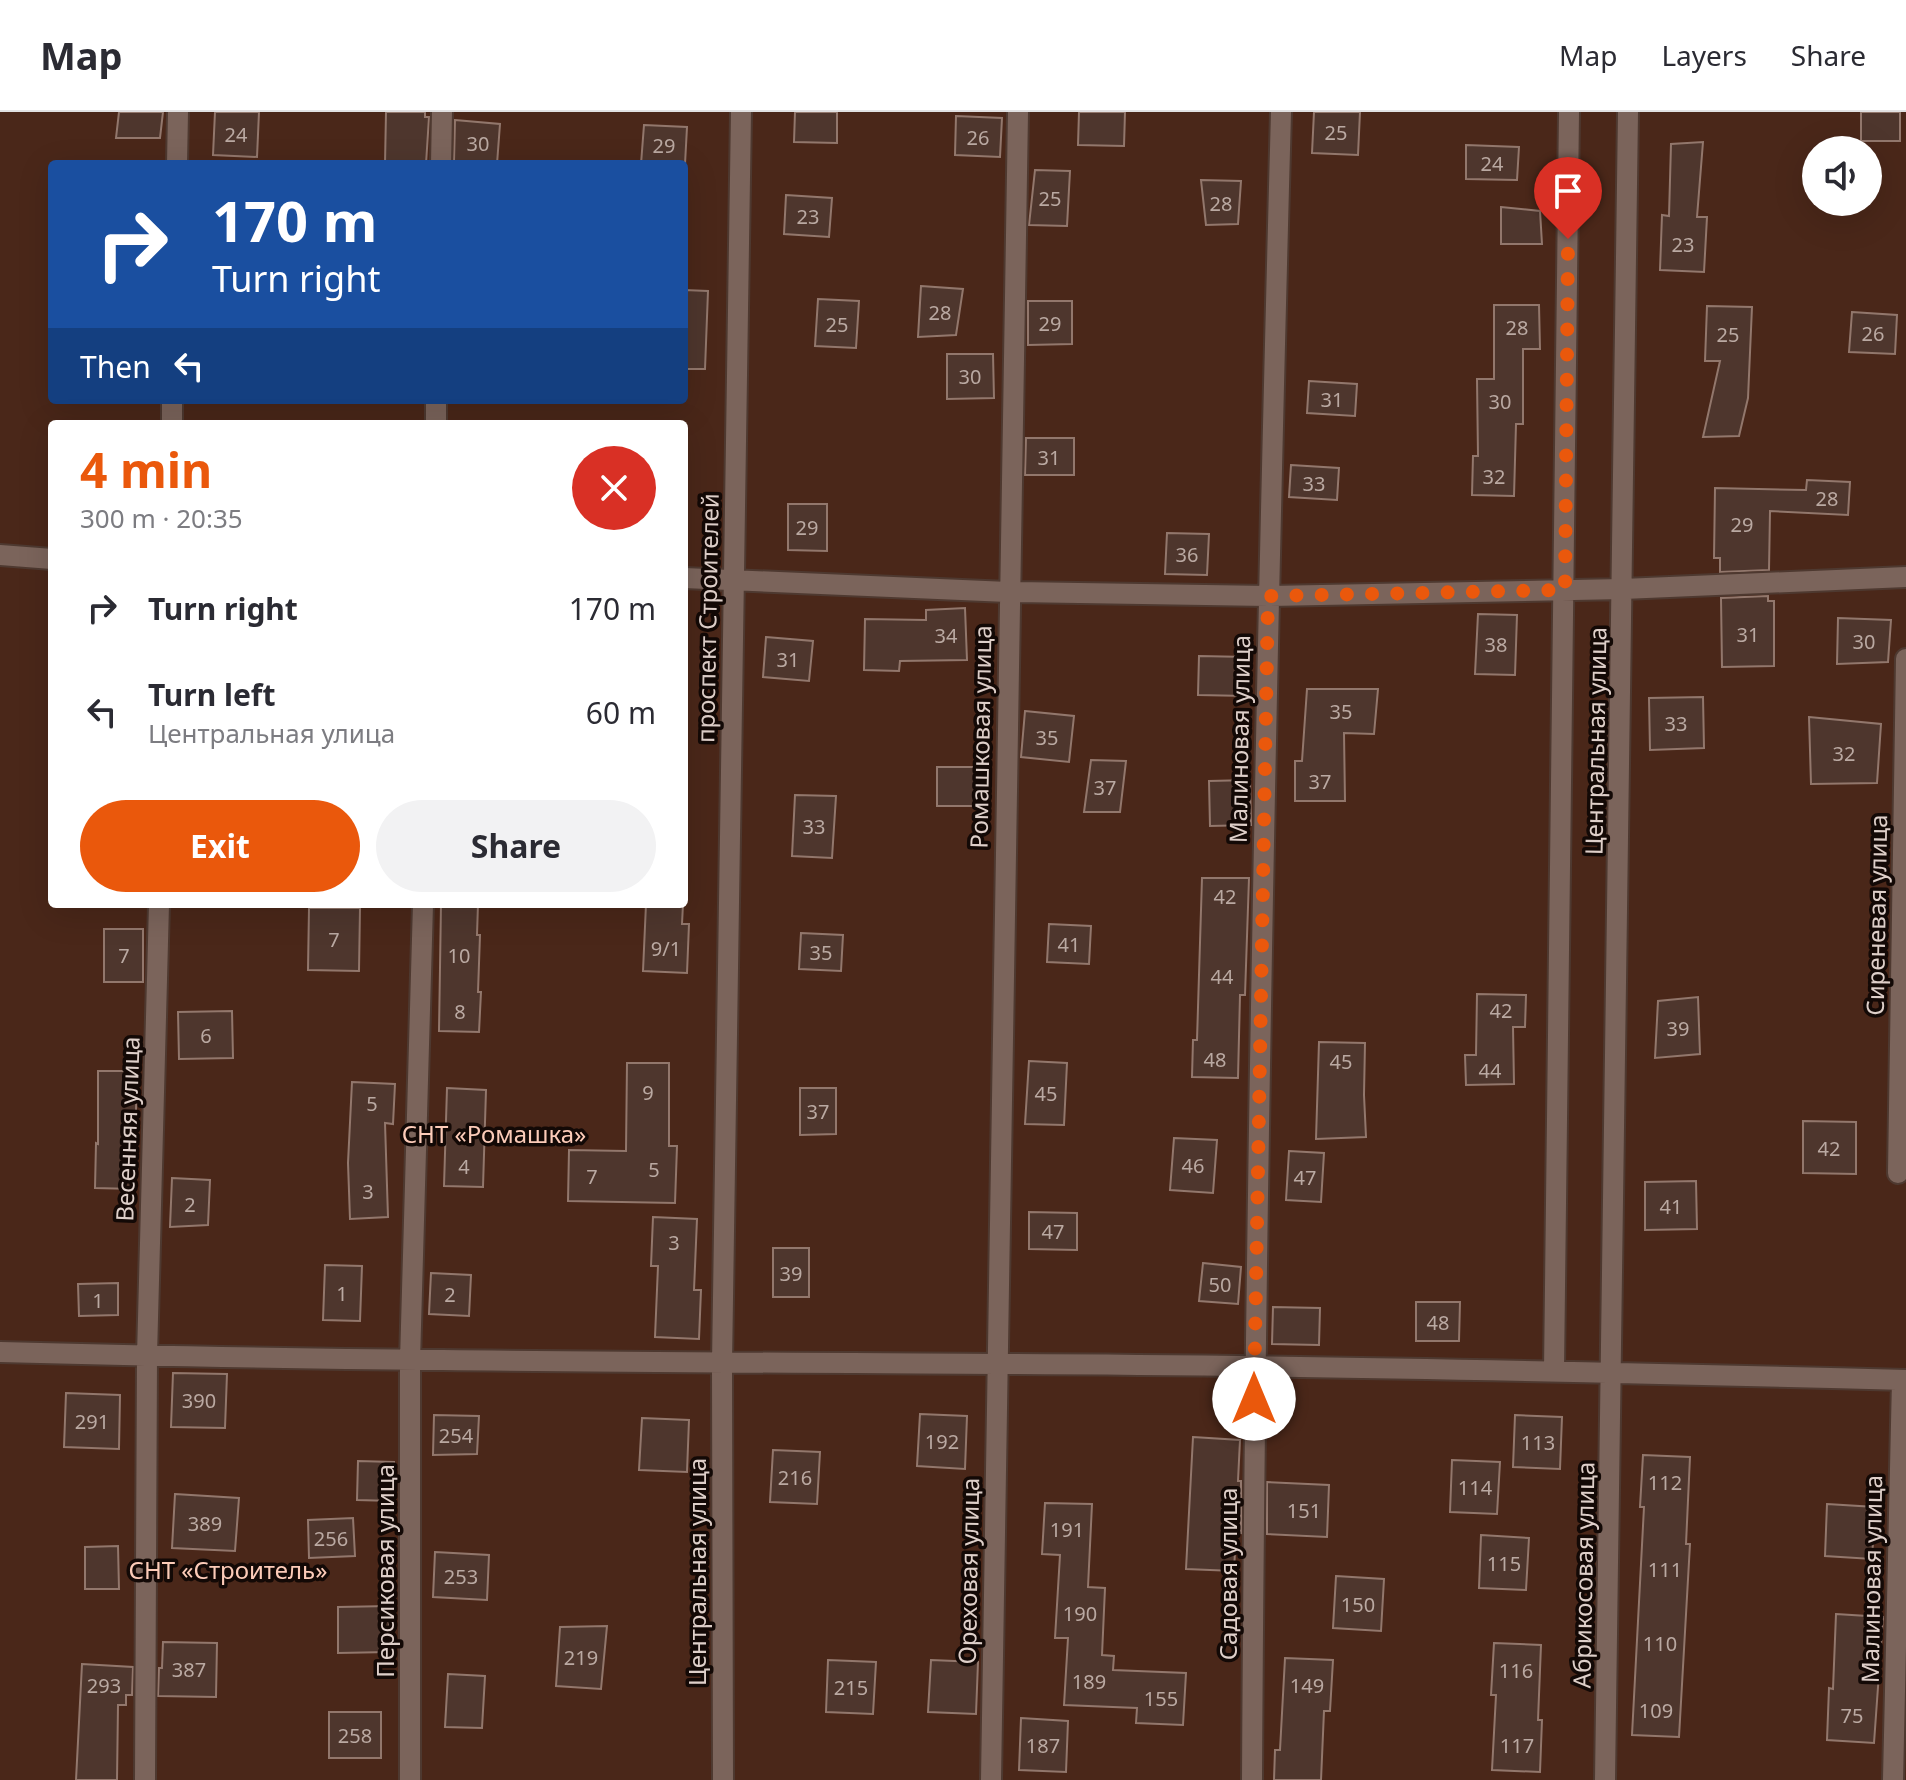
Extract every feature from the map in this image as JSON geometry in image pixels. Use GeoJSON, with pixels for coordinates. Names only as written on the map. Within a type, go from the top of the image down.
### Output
{"type":"FeatureCollection","features":[{"type":"Feature","properties":{"kind":"street"},"geometry":{"type":"LineString","coordinates":[[177,160],[178,112]]}},
{"type":"Feature","properties":{"kind":"street"},"geometry":{"type":"LineString","coordinates":[[441,160],[442,112]]}},
{"type":"Feature","properties":{"kind":"street","name":"проспект Строителей"},"geometry":{"type":"LineString","coordinates":[[722,1364],[741,112]]}},
{"type":"Feature","properties":{"kind":"street","name":"Ромашковая улица"},"geometry":{"type":"LineString","coordinates":[[998,1364],[1018,112]]}},
{"type":"Feature","properties":{"kind":"street","name":"Малиновая улица"},"geometry":{"type":"LineString","coordinates":[[1254,1368],[1268,596],[1281,112]]}},
{"type":"Feature","properties":{"kind":"street","name":"Центральная улица"},"geometry":{"type":"LineString","coordinates":[[1554,1371],[1569,112]]}},
{"type":"Feature","properties":{"kind":"street","name":"Центральная улица"},"geometry":{"type":"LineString","coordinates":[[1612,1372],[1628,112]]}},
{"type":"Feature","properties":{"kind":"street"},"geometry":{"type":"LineString","coordinates":[[0,555],[48,559]]}},
{"type":"Feature","properties":{"kind":"street"},"geometry":{"type":"LineString","coordinates":[[688,578],[1008,592],[1268,596],[1623,589],[1906,577]]}},
{"type":"Feature","properties":{"kind":"street","name":"Сиреневая улица"},"geometry":{"type":"LineString","coordinates":[[1898,1173],[1906,659]]}},
{"type":"Feature","properties":{"kind":"street","name":"Весенняя улица"},"geometry":{"type":"LineString","coordinates":[[145,1780],[147,1356],[159,908]]}},
{"type":"Feature","properties":{"kind":"street","name":"Персиковая улица"},"geometry":{"type":"LineString","coordinates":[[410,1780],[410,1361],[423,908]]}},
{"type":"Feature","properties":{"kind":"street"},"geometry":{"type":"LineString","coordinates":[[0,1352],[410,1361],[1554,1371],[1904,1380]]}},
{"type":"Feature","properties":{"kind":"street","name":"Центральная улица"},"geometry":{"type":"LineString","coordinates":[[722,1364],[723,1780]]}},
{"type":"Feature","properties":{"kind":"street","name":"Ореховая улица"},"geometry":{"type":"LineString","coordinates":[[991,1780],[998,1364]]}},
{"type":"Feature","properties":{"kind":"street","name":"Садовая улица"},"geometry":{"type":"LineString","coordinates":[[1252,1780],[1254,1368]]}},
{"type":"Feature","properties":{"kind":"street","name":"Абрикосовая улица"},"geometry":{"type":"LineString","coordinates":[[1605,1780],[1612,1372]]}},
{"type":"Feature","properties":{"kind":"street","name":"Малиновая улица"},"geometry":{"type":"LineString","coordinates":[[1893,1780],[1904,1380]]}},
{"type":"Feature","properties":{"kind":"green space"},"geometry":{"type":"Polygon","coordinates":[[[0,112],[1906,112],[1906,1780],[0,1780],[0,112]]]}},
{"type":"Feature","properties":{"kind":"building"},"geometry":{"type":"Polygon","coordinates":[[[119,112],[163,112],[160,138],[116,138],[119,112]]]}},
{"type":"Feature","properties":{"kind":"building"},"geometry":{"type":"Polygon","coordinates":[[[215,112],[259,112],[257,157],[213,155],[215,112]]]}},
{"type":"Feature","properties":{"kind":"building"},"geometry":{"type":"Polygon","coordinates":[[[386,112],[425,112],[425,117],[429,117],[426,160],[385,160],[386,112]]]}},
{"type":"Feature","properties":{"kind":"building"},"geometry":{"type":"Polygon","coordinates":[[[795,112],[837,112],[837,143],[794,142],[795,112]]]}},
{"type":"Feature","properties":{"kind":"building"},"geometry":{"type":"Polygon","coordinates":[[[1079,112],[1125,112],[1124,146],[1078,145],[1079,112]]]}},
{"type":"Feature","properties":{"kind":"building"},"geometry":{"type":"Polygon","coordinates":[[[1314,112],[1360,112],[1358,155],[1312,153],[1314,112]]]}},
{"type":"Feature","properties":{"kind":"building"},"geometry":{"type":"Polygon","coordinates":[[[1861,112],[1900,112],[1900,141],[1882,141],[1882,136],[1861,136],[1861,112]]]}},
{"type":"Feature","properties":{"kind":"building"},"geometry":{"type":"Polygon","coordinates":[[[956,116],[1002,118],[1000,157],[955,155],[956,116]]]}},
{"type":"Feature","properties":{"kind":"building"},"geometry":{"type":"Polygon","coordinates":[[[455,120],[500,124],[497,160],[454,160],[455,120]]]}},
{"type":"Feature","properties":{"kind":"building"},"geometry":{"type":"Polygon","coordinates":[[[644,125],[687,127],[685,160],[641,160],[644,125]]]}},
{"type":"Feature","properties":{"kind":"building"},"geometry":{"type":"Polygon","coordinates":[[[1703,142],[1697,217],[1707,217],[1704,272],[1660,270],[1662,215],[1669,216],[1671,144],[1703,142]]]}},
{"type":"Feature","properties":{"kind":"building"},"geometry":{"type":"Polygon","coordinates":[[[1466,145],[1519,147],[1517,180],[1466,179],[1466,145]]]}},
{"type":"Feature","properties":{"kind":"building"},"geometry":{"type":"Polygon","coordinates":[[[1035,170],[1070,171],[1067,226],[1029,225],[1035,170]]]}},
{"type":"Feature","properties":{"kind":"building"},"geometry":{"type":"Polygon","coordinates":[[[1201,180],[1241,181],[1238,224],[1206,225],[1201,180]]]}},
{"type":"Feature","properties":{"kind":"building"},"geometry":{"type":"Polygon","coordinates":[[[786,195],[832,198],[829,237],[784,234],[786,195]]]}},
{"type":"Feature","properties":{"kind":"building"},"geometry":{"type":"Polygon","coordinates":[[[1501,207],[1540,211],[1542,244],[1501,244],[1501,207]]]}},
{"type":"Feature","properties":{"kind":"building"},"geometry":{"type":"Polygon","coordinates":[[[921,286],[963,289],[956,335],[918,337],[921,286]]]}},
{"type":"Feature","properties":{"kind":"building"},"geometry":{"type":"Polygon","coordinates":[[[688,290],[708,291],[705,369],[688,369],[688,290]]]}},
{"type":"Feature","properties":{"kind":"building"},"geometry":{"type":"Polygon","coordinates":[[[818,299],[859,301],[856,348],[815,346],[818,299]]]}},
{"type":"Feature","properties":{"kind":"building"},"geometry":{"type":"Polygon","coordinates":[[[1028,301],[1072,301],[1072,344],[1028,345],[1028,301]]]}},
{"type":"Feature","properties":{"kind":"building"},"geometry":{"type":"Polygon","coordinates":[[[1494,305],[1539,305],[1540,349],[1523,349],[1523,424],[1516,424],[1514,496],[1472,495],[1473,456],[1478,456],[1477,379],[1494,379],[1494,305]]]}},
{"type":"Feature","properties":{"kind":"building"},"geometry":{"type":"Polygon","coordinates":[[[1707,306],[1752,307],[1748,398],[1739,436],[1703,437],[1720,361],[1705,361],[1707,306]]]}},
{"type":"Feature","properties":{"kind":"building"},"geometry":{"type":"Polygon","coordinates":[[[1852,312],[1897,315],[1895,354],[1849,352],[1852,312]]]}},
{"type":"Feature","properties":{"kind":"building"},"geometry":{"type":"Polygon","coordinates":[[[947,354],[993,354],[994,398],[947,399],[947,354]]]}},
{"type":"Feature","properties":{"kind":"building"},"geometry":{"type":"Polygon","coordinates":[[[1309,381],[1357,384],[1355,416],[1307,413],[1309,381]]]}},
{"type":"Feature","properties":{"kind":"building"},"geometry":{"type":"Polygon","coordinates":[[[1026,438],[1074,438],[1074,475],[1025,475],[1026,438]]]}},
{"type":"Feature","properties":{"kind":"building"},"geometry":{"type":"Polygon","coordinates":[[[1291,465],[1339,468],[1337,500],[1289,497],[1291,465]]]}},
{"type":"Feature","properties":{"kind":"building"},"geometry":{"type":"Polygon","coordinates":[[[1807,480],[1850,482],[1848,515],[1770,511],[1769,570],[1720,572],[1720,558],[1714,558],[1715,488],[1806,490],[1807,480]]]}},
{"type":"Feature","properties":{"kind":"building"},"geometry":{"type":"Polygon","coordinates":[[[788,504],[827,504],[827,551],[788,550],[788,504]]]}},
{"type":"Feature","properties":{"kind":"building"},"geometry":{"type":"Polygon","coordinates":[[[1167,533],[1209,534],[1207,575],[1165,574],[1167,533]]]}},
{"type":"Feature","properties":{"kind":"building"},"geometry":{"type":"Polygon","coordinates":[[[1768,596],[1768,601],[1774,601],[1774,666],[1722,667],[1721,598],[1768,596]]]}},
{"type":"Feature","properties":{"kind":"building"},"geometry":{"type":"Polygon","coordinates":[[[965,608],[967,660],[900,661],[899,671],[864,670],[865,619],[926,620],[926,610],[965,608]]]}},
{"type":"Feature","properties":{"kind":"building"},"geometry":{"type":"Polygon","coordinates":[[[1478,614],[1517,615],[1515,675],[1475,674],[1478,614]]]}},
{"type":"Feature","properties":{"kind":"building"},"geometry":{"type":"Polygon","coordinates":[[[1838,618],[1891,620],[1888,662],[1837,664],[1838,618]]]}},
{"type":"Feature","properties":{"kind":"building"},"geometry":{"type":"Polygon","coordinates":[[[766,637],[813,641],[809,681],[763,677],[766,637]]]}},
{"type":"Feature","properties":{"kind":"building"},"geometry":{"type":"Polygon","coordinates":[[[1199,656],[1248,657],[1247,696],[1198,695],[1199,656]]]}},
{"type":"Feature","properties":{"kind":"building"},"geometry":{"type":"Polygon","coordinates":[[[1307,689],[1378,689],[1374,734],[1344,733],[1345,801],[1295,801],[1295,761],[1302,761],[1307,689]]]}},
{"type":"Feature","properties":{"kind":"building"},"geometry":{"type":"Polygon","coordinates":[[[1703,697],[1704,748],[1650,750],[1649,698],[1703,697]]]}},
{"type":"Feature","properties":{"kind":"building"},"geometry":{"type":"Polygon","coordinates":[[[1025,711],[1074,716],[1069,762],[1021,757],[1025,711]]]}},
{"type":"Feature","properties":{"kind":"building"},"geometry":{"type":"Polygon","coordinates":[[[1809,717],[1881,724],[1877,783],[1811,784],[1809,717]]]}},
{"type":"Feature","properties":{"kind":"building"},"geometry":{"type":"Polygon","coordinates":[[[1091,760],[1126,761],[1120,812],[1084,812],[1091,760]]]}},
{"type":"Feature","properties":{"kind":"building"},"geometry":{"type":"Polygon","coordinates":[[[937,767],[985,767],[985,806],[937,806],[937,767]]]}},
{"type":"Feature","properties":{"kind":"building"},"geometry":{"type":"Polygon","coordinates":[[[1250,780],[1251,825],[1210,826],[1209,781],[1250,780]]]}},
{"type":"Feature","properties":{"kind":"building"},"geometry":{"type":"Polygon","coordinates":[[[795,795],[836,796],[832,858],[792,856],[795,795]]]}},
{"type":"Feature","properties":{"kind":"building"},"geometry":{"type":"Polygon","coordinates":[[[1202,878],[1249,878],[1245,995],[1240,995],[1238,1078],[1192,1077],[1193,1040],[1197,1040],[1202,878]]]}},
{"type":"Feature","properties":{"kind":"building"},"geometry":{"type":"Polygon","coordinates":[[[309,908],[360,908],[359,971],[308,970],[309,908]]]}},
{"type":"Feature","properties":{"kind":"building"},"geometry":{"type":"Polygon","coordinates":[[[441,908],[478,908],[479,1032],[439,1031],[441,908]]]}},
{"type":"Feature","properties":{"kind":"building"},"geometry":{"type":"Polygon","coordinates":[[[646,908],[683,908],[682,924],[689,924],[687,973],[643,971],[646,908]]]}},
{"type":"Feature","properties":{"kind":"building"},"geometry":{"type":"Polygon","coordinates":[[[1049,924],[1091,926],[1089,964],[1047,962],[1049,924]]]}},
{"type":"Feature","properties":{"kind":"building"},"geometry":{"type":"Polygon","coordinates":[[[104,929],[143,929],[143,982],[104,982],[104,929]]]}},
{"type":"Feature","properties":{"kind":"building"},"geometry":{"type":"Polygon","coordinates":[[[801,933],[843,935],[841,971],[799,969],[801,933]]]}},
{"type":"Feature","properties":{"kind":"building"},"geometry":{"type":"Polygon","coordinates":[[[1477,994],[1526,995],[1525,1027],[1513,1027],[1514,1084],[1466,1085],[1465,1055],[1476,1055],[1477,994]]]}},
{"type":"Feature","properties":{"kind":"building"},"geometry":{"type":"Polygon","coordinates":[[[1698,997],[1700,1054],[1655,1058],[1658,1001],[1698,997]]]}},
{"type":"Feature","properties":{"kind":"building"},"geometry":{"type":"Polygon","coordinates":[[[232,1011],[233,1058],[179,1059],[178,1012],[232,1011]]]}},
{"type":"Feature","properties":{"kind":"building"},"geometry":{"type":"Polygon","coordinates":[[[1319,1042],[1365,1043],[1366,1137],[1316,1139],[1319,1042]]]}},
{"type":"Feature","properties":{"kind":"building"},"geometry":{"type":"Polygon","coordinates":[[[1029,1061],[1067,1063],[1064,1125],[1025,1124],[1029,1061]]]}},
{"type":"Feature","properties":{"kind":"building"},"geometry":{"type":"Polygon","coordinates":[[[627,1063],[669,1063],[669,1146],[677,1146],[675,1203],[568,1201],[569,1150],[626,1151],[627,1063]]]}},
{"type":"Feature","properties":{"kind":"building"},"geometry":{"type":"Polygon","coordinates":[[[98,1071],[137,1071],[134,1189],[95,1188],[98,1071]]]}},
{"type":"Feature","properties":{"kind":"building"},"geometry":{"type":"Polygon","coordinates":[[[352,1082],[395,1084],[393,1124],[385,1123],[388,1217],[350,1219],[348,1163],[352,1082]]]}},
{"type":"Feature","properties":{"kind":"building"},"geometry":{"type":"Polygon","coordinates":[[[447,1088],[486,1090],[483,1187],[444,1186],[447,1088]]]}},
{"type":"Feature","properties":{"kind":"building"},"geometry":{"type":"Polygon","coordinates":[[[800,1088],[836,1088],[836,1134],[800,1135],[800,1088]]]}},
{"type":"Feature","properties":{"kind":"building"},"geometry":{"type":"Polygon","coordinates":[[[1803,1121],[1856,1122],[1856,1174],[1803,1173],[1803,1121]]]}},
{"type":"Feature","properties":{"kind":"building"},"geometry":{"type":"Polygon","coordinates":[[[1174,1138],[1217,1140],[1213,1193],[1170,1190],[1174,1138]]]}},
{"type":"Feature","properties":{"kind":"building"},"geometry":{"type":"Polygon","coordinates":[[[1289,1151],[1324,1153],[1321,1202],[1286,1200],[1289,1151]]]}},
{"type":"Feature","properties":{"kind":"building"},"geometry":{"type":"Polygon","coordinates":[[[172,1178],[210,1180],[208,1225],[170,1227],[172,1178]]]}},
{"type":"Feature","properties":{"kind":"building"},"geometry":{"type":"Polygon","coordinates":[[[1696,1181],[1697,1229],[1645,1230],[1645,1182],[1696,1181]]]}},
{"type":"Feature","properties":{"kind":"building"},"geometry":{"type":"Polygon","coordinates":[[[1029,1212],[1077,1213],[1077,1250],[1029,1249],[1029,1212]]]}},
{"type":"Feature","properties":{"kind":"building"},"geometry":{"type":"Polygon","coordinates":[[[653,1217],[697,1219],[694,1290],[701,1290],[699,1339],[655,1337],[658,1266],[651,1266],[653,1217]]]}},
{"type":"Feature","properties":{"kind":"building"},"geometry":{"type":"Polygon","coordinates":[[[773,1248],[809,1248],[809,1297],[773,1297],[773,1248]]]}},
{"type":"Feature","properties":{"kind":"building"},"geometry":{"type":"Polygon","coordinates":[[[1203,1263],[1241,1267],[1238,1304],[1199,1301],[1203,1263]]]}},
{"type":"Feature","properties":{"kind":"building"},"geometry":{"type":"Polygon","coordinates":[[[325,1265],[362,1266],[360,1321],[323,1320],[325,1265]]]}},
{"type":"Feature","properties":{"kind":"building"},"geometry":{"type":"Polygon","coordinates":[[[431,1273],[471,1275],[469,1316],[429,1314],[431,1273]]]}},
{"type":"Feature","properties":{"kind":"building"},"geometry":{"type":"Polygon","coordinates":[[[118,1283],[118,1315],[79,1316],[78,1284],[118,1283]]]}},
{"type":"Feature","properties":{"kind":"building"},"geometry":{"type":"Polygon","coordinates":[[[1416,1302],[1460,1302],[1459,1341],[1416,1341],[1416,1302]]]}},
{"type":"Feature","properties":{"kind":"building"},"geometry":{"type":"Polygon","coordinates":[[[1273,1307],[1320,1308],[1319,1345],[1272,1344],[1273,1307]]]}},
{"type":"Feature","properties":{"kind":"building"},"geometry":{"type":"Polygon","coordinates":[[[173,1373],[227,1374],[225,1428],[171,1427],[173,1373]]]}},
{"type":"Feature","properties":{"kind":"building"},"geometry":{"type":"Polygon","coordinates":[[[66,1393],[120,1395],[119,1449],[64,1447],[66,1393]]]}},
{"type":"Feature","properties":{"kind":"building"},"geometry":{"type":"Polygon","coordinates":[[[920,1414],[967,1416],[965,1469],[917,1466],[920,1414]]]}},
{"type":"Feature","properties":{"kind":"building"},"geometry":{"type":"Polygon","coordinates":[[[434,1415],[479,1416],[477,1454],[433,1455],[434,1415]]]}},
{"type":"Feature","properties":{"kind":"building"},"geometry":{"type":"Polygon","coordinates":[[[1515,1415],[1562,1417],[1560,1469],[1513,1467],[1515,1415]]]}},
{"type":"Feature","properties":{"kind":"building"},"geometry":{"type":"Polygon","coordinates":[[[642,1418],[689,1420],[687,1472],[639,1470],[642,1418]]]}},
{"type":"Feature","properties":{"kind":"building"},"geometry":{"type":"Polygon","coordinates":[[[1193,1437],[1240,1440],[1238,1481],[1241,1481],[1241,1533],[1236,1532],[1234,1571],[1186,1569],[1193,1437]]]}},
{"type":"Feature","properties":{"kind":"building"},"geometry":{"type":"Polygon","coordinates":[[[773,1450],[820,1452],[817,1504],[770,1502],[773,1450]]]}},
{"type":"Feature","properties":{"kind":"building"},"geometry":{"type":"Polygon","coordinates":[[[1643,1455],[1690,1457],[1686,1544],[1690,1544],[1679,1737],[1632,1735],[1644,1507],[1640,1507],[1643,1455]]]}},
{"type":"Feature","properties":{"kind":"building"},"geometry":{"type":"Polygon","coordinates":[[[1452,1460],[1500,1462],[1497,1514],[1450,1512],[1452,1460]]]}},
{"type":"Feature","properties":{"kind":"building"},"geometry":{"type":"Polygon","coordinates":[[[358,1461],[394,1462],[393,1501],[357,1500],[358,1461]]]}},
{"type":"Feature","properties":{"kind":"building"},"geometry":{"type":"Polygon","coordinates":[[[1267,1482],[1329,1485],[1327,1537],[1267,1534],[1267,1482]]]}},
{"type":"Feature","properties":{"kind":"building"},"geometry":{"type":"Polygon","coordinates":[[[175,1494],[239,1498],[235,1551],[172,1548],[175,1494]]]}},
{"type":"Feature","properties":{"kind":"building"},"geometry":{"type":"Polygon","coordinates":[[[1045,1503],[1092,1504],[1088,1587],[1105,1588],[1102,1655],[1114,1656],[1113,1670],[1186,1673],[1183,1725],[1136,1723],[1137,1708],[1064,1705],[1068,1638],[1055,1638],[1060,1555],[1042,1554],[1045,1503]]]}},
{"type":"Feature","properties":{"kind":"building"},"geometry":{"type":"Polygon","coordinates":[[[1827,1504],[1875,1507],[1872,1559],[1825,1556],[1827,1504]]]}},
{"type":"Feature","properties":{"kind":"building"},"geometry":{"type":"Polygon","coordinates":[[[353,1518],[355,1556],[309,1558],[308,1520],[353,1518]]]}},
{"type":"Feature","properties":{"kind":"building"},"geometry":{"type":"Polygon","coordinates":[[[1481,1535],[1529,1538],[1526,1590],[1479,1588],[1481,1535]]]}},
{"type":"Feature","properties":{"kind":"building"},"geometry":{"type":"Polygon","coordinates":[[[118,1546],[119,1589],[85,1589],[85,1547],[118,1546]]]}},
{"type":"Feature","properties":{"kind":"building"},"geometry":{"type":"Polygon","coordinates":[[[435,1552],[489,1555],[487,1600],[433,1597],[435,1552]]]}},
{"type":"Feature","properties":{"kind":"building"},"geometry":{"type":"Polygon","coordinates":[[[1336,1576],[1384,1579],[1381,1631],[1333,1628],[1336,1576]]]}},
{"type":"Feature","properties":{"kind":"building"},"geometry":{"type":"Polygon","coordinates":[[[389,1606],[389,1652],[338,1653],[338,1607],[389,1606]]]}},
{"type":"Feature","properties":{"kind":"building"},"geometry":{"type":"Polygon","coordinates":[[[1836,1614],[1883,1617],[1874,1743],[1827,1740],[1836,1614]]]}},
{"type":"Feature","properties":{"kind":"building"},"geometry":{"type":"Polygon","coordinates":[[[607,1626],[601,1689],[556,1686],[560,1627],[607,1626]]]}},
{"type":"Feature","properties":{"kind":"building"},"geometry":{"type":"Polygon","coordinates":[[[163,1642],[217,1643],[216,1697],[158,1696],[163,1642]]]}},
{"type":"Feature","properties":{"kind":"building"},"geometry":{"type":"Polygon","coordinates":[[[1494,1643],[1541,1645],[1538,1720],[1542,1720],[1540,1772],[1492,1770],[1496,1695],[1491,1695],[1494,1643]]]}},
{"type":"Feature","properties":{"kind":"building"},"geometry":{"type":"Polygon","coordinates":[[[1285,1658],[1333,1660],[1330,1711],[1324,1711],[1321,1780],[1274,1780],[1275,1750],[1280,1750],[1285,1658]]]}},
{"type":"Feature","properties":{"kind":"building"},"geometry":{"type":"Polygon","coordinates":[[[828,1660],[876,1662],[873,1714],[826,1712],[828,1660]]]}},
{"type":"Feature","properties":{"kind":"building"},"geometry":{"type":"Polygon","coordinates":[[[931,1660],[978,1662],[976,1714],[928,1712],[931,1660]]]}},
{"type":"Feature","properties":{"kind":"building"},"geometry":{"type":"Polygon","coordinates":[[[82,1664],[133,1667],[132,1695],[126,1695],[126,1705],[118,1705],[117,1780],[76,1780],[82,1664]]]}},
{"type":"Feature","properties":{"kind":"building"},"geometry":{"type":"Polygon","coordinates":[[[448,1674],[485,1676],[482,1728],[445,1727],[448,1674]]]}},
{"type":"Feature","properties":{"kind":"building"},"geometry":{"type":"Polygon","coordinates":[[[329,1712],[381,1712],[381,1758],[329,1758],[329,1712]]]}},
{"type":"Feature","properties":{"kind":"building"},"geometry":{"type":"Polygon","coordinates":[[[1021,1718],[1068,1721],[1066,1772],[1019,1770],[1021,1718]]]}},
{"type":"Feature","properties":{"kind":"route"},"geometry":{"type":"LineString","coordinates":[[1254,1399],[1268,596],[1565,590],[1568,239]]}},
{"type":"Feature","properties":{"kind":"park label","name":"СНТ «Ромашка»"},"geometry":{"type":"Point","coordinates":[494,1133]}},
{"type":"Feature","properties":{"kind":"park label","name":"СНТ «Строитель»"},"geometry":{"type":"Point","coordinates":[228,1569]}}]}
